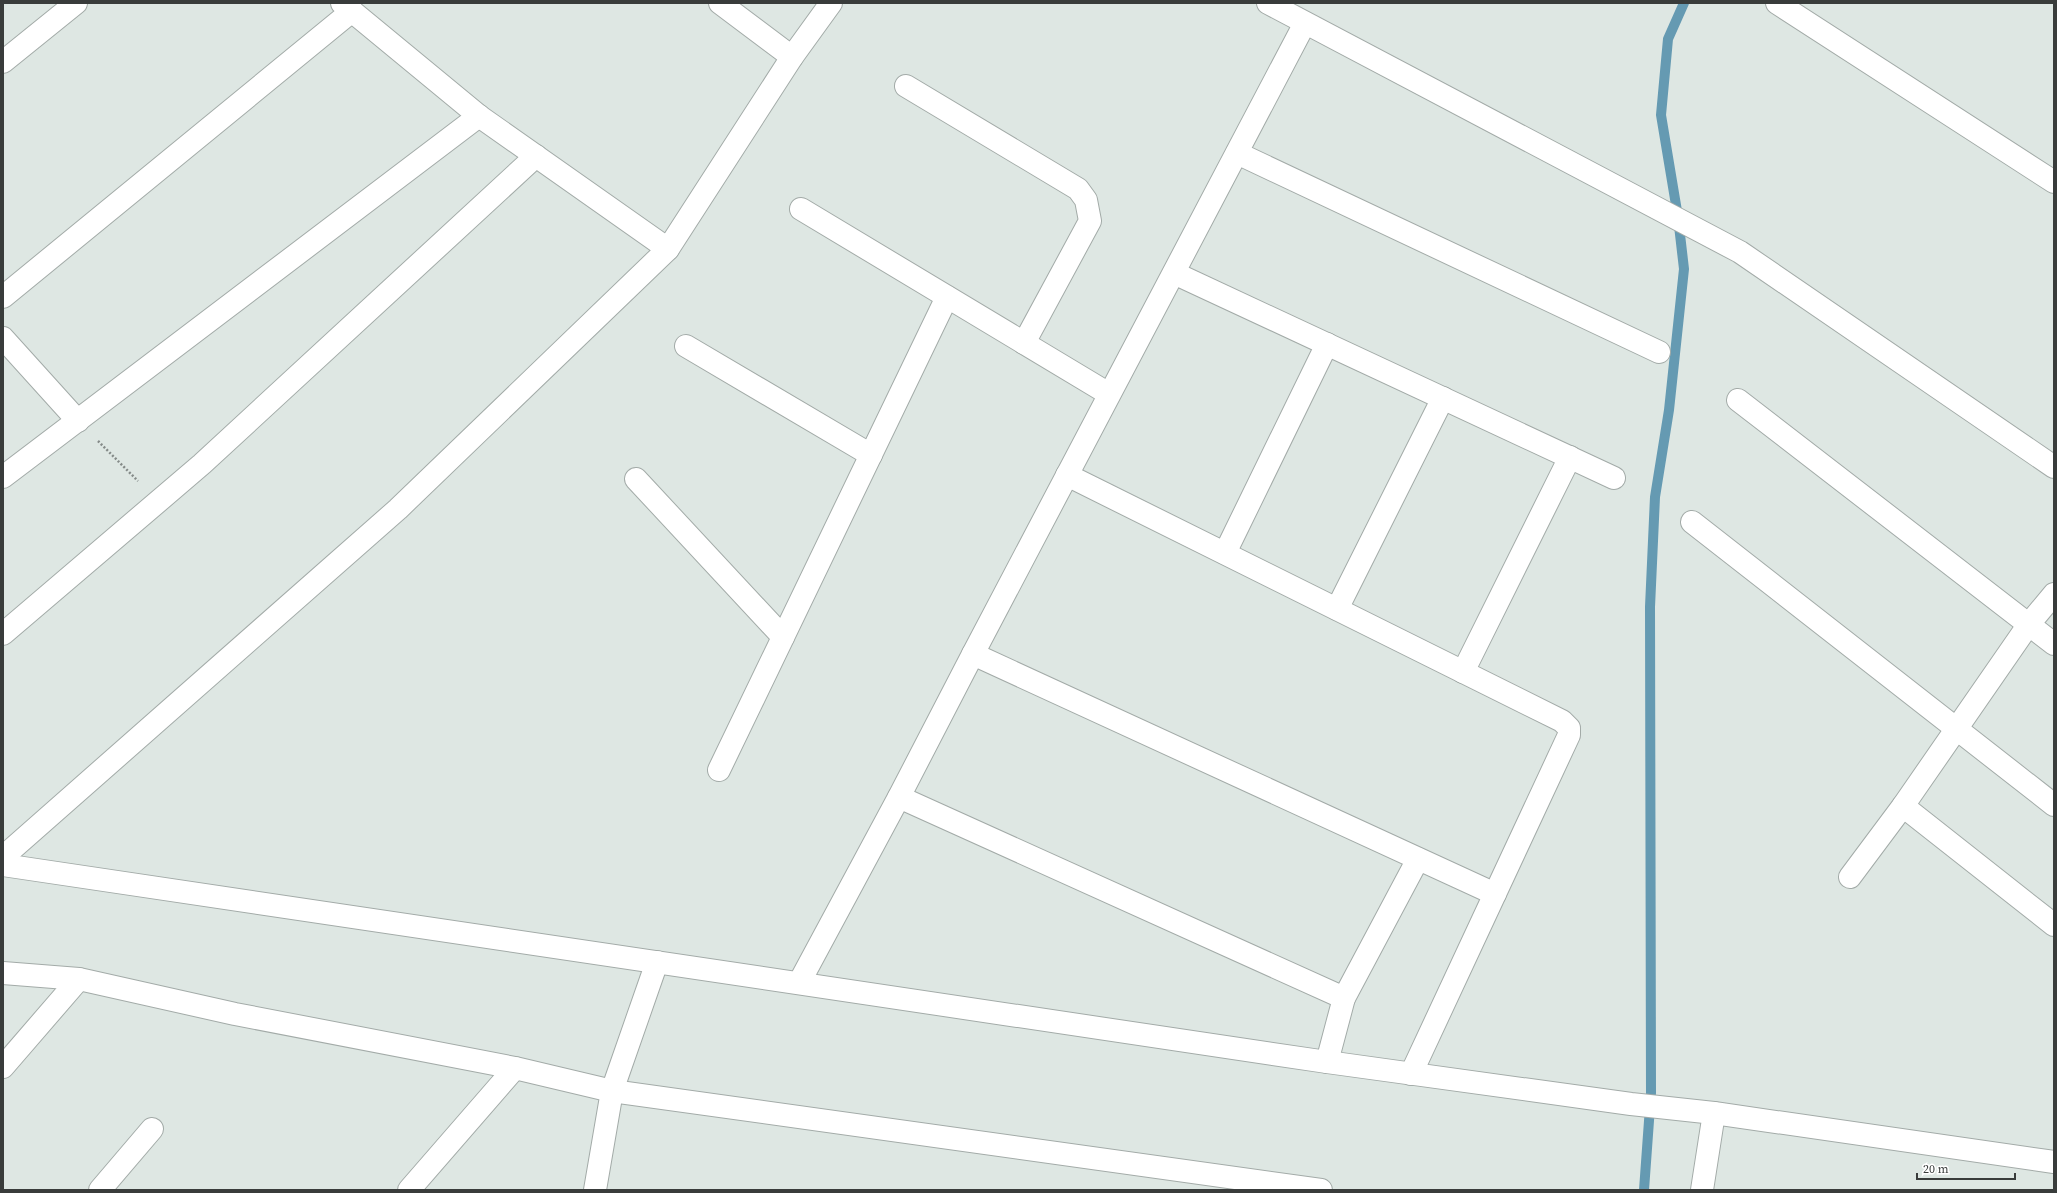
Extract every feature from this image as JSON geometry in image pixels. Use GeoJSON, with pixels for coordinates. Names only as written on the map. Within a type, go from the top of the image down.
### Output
{"type":"FeatureCollection","features":[{"type":"Feature","properties":{"kind":"street"},"geometry":{"type":"LineString","coordinates":[[3,62],[76,3]]}},
{"type":"Feature","properties":{"kind":"street"},"geometry":{"type":"LineString","coordinates":[[720,3],[792,57]]}},
{"type":"Feature","properties":{"kind":"street"},"geometry":{"type":"LineString","coordinates":[[3,857],[398,509],[668,249],[792,57],[831,3]]}},
{"type":"Feature","properties":{"kind":"street"},"geometry":{"type":"LineString","coordinates":[[1268,3],[1740,252],[2054,467]]}},
{"type":"Feature","properties":{"kind":"street"},"geometry":{"type":"LineString","coordinates":[[1777,3],[2054,182]]}},
{"type":"Feature","properties":{"kind":"street"},"geometry":{"type":"LineString","coordinates":[[3,297],[347,7],[479,116],[668,249]]}},
{"type":"Feature","properties":{"kind":"street"},"geometry":{"type":"LineString","coordinates":[[799,983],[899,798],[1067,474],[1305,23]]}},
{"type":"Feature","properties":{"kind":"street"},"geometry":{"type":"LineString","coordinates":[[906,86],[1078,189],[1086,200],[1090,221],[1024,343]]}},
{"type":"Feature","properties":{"kind":"street"},"geometry":{"type":"LineString","coordinates":[[3,477],[479,116]]}},
{"type":"Feature","properties":{"kind":"street"},"geometry":{"type":"LineString","coordinates":[[1237,153],[1659,352]]}},
{"type":"Feature","properties":{"kind":"street"},"geometry":{"type":"LineString","coordinates":[[3,634],[202,464],[536,156]]}},
{"type":"Feature","properties":{"kind":"street"},"geometry":{"type":"LineString","coordinates":[[801,210],[1109,394]]}},
{"type":"Feature","properties":{"kind":"street"},"geometry":{"type":"LineString","coordinates":[[1174,273],[1614,478]]}},
{"type":"Feature","properties":{"kind":"street"},"geometry":{"type":"LineString","coordinates":[[719,770],[947,297]]}},
{"type":"Feature","properties":{"kind":"street"},"geometry":{"type":"LineString","coordinates":[[3,338],[78,421]]}},
{"type":"Feature","properties":{"kind":"street"},"geometry":{"type":"LineString","coordinates":[[1225,553],[1327,344]]}},
{"type":"Feature","properties":{"kind":"street"},"geometry":{"type":"LineString","coordinates":[[686,346],[871,455]]}},
{"type":"Feature","properties":{"kind":"street"},"geometry":{"type":"LineString","coordinates":[[1337,609],[1443,398]]}},
{"type":"Feature","properties":{"kind":"street"},"geometry":{"type":"LineString","coordinates":[[1738,400],[2054,644]]}},
{"type":"Feature","properties":{"kind":"street"},"geometry":{"type":"LineString","coordinates":[[1463,672],[1570,457]]}},
{"type":"Feature","properties":{"kind":"street"},"geometry":{"type":"LineString","coordinates":[[1067,474],[1562,721],[1569,728],[1569,735],[1411,1074]]}},
{"type":"Feature","properties":{"kind":"street"},"geometry":{"type":"LineString","coordinates":[[636,479],[783,637]]}},
{"type":"Feature","properties":{"kind":"street"},"geometry":{"type":"LineString","coordinates":[[1692,522],[2054,805]]}},
{"type":"Feature","properties":{"kind":"street"},"geometry":{"type":"LineString","coordinates":[[1850,878],[1903,806],[1955,728],[2029,624],[2054,594]]}},
{"type":"Feature","properties":{"kind":"street"},"geometry":{"type":"LineString","coordinates":[[973,654],[1495,894]]}},
{"type":"Feature","properties":{"kind":"street"},"geometry":{"type":"LineString","coordinates":[[899,798],[1344,998]]}},
{"type":"Feature","properties":{"kind":"street"},"geometry":{"type":"LineString","coordinates":[[1903,806],[2054,925]]}},
{"type":"Feature","properties":{"kind":"street"},"geometry":{"type":"LineString","coordinates":[[1327,1062],[1344,998],[1418,859]]}},
{"type":"Feature","properties":{"kind":"street"},"geometry":{"type":"LineString","coordinates":[[3,865],[1327,1062],[1631,1104],[1714,1113],[2054,1162]]}},
{"type":"Feature","properties":{"kind":"street"},"geometry":{"type":"LineString","coordinates":[[595,1190],[612,1091],[657,962]]}},
{"type":"Feature","properties":{"kind":"street"},"geometry":{"type":"LineString","coordinates":[[3,972],[79,978],[235,1014],[515,1068],[612,1091],[1321,1190]]}},
{"type":"Feature","properties":{"kind":"street"},"geometry":{"type":"LineString","coordinates":[[3,1067],[79,978]]}},
{"type":"Feature","properties":{"kind":"street"},"geometry":{"type":"LineString","coordinates":[[408,1190],[515,1068]]}},
{"type":"Feature","properties":{"kind":"street"},"geometry":{"type":"LineString","coordinates":[[1702,1190],[1714,1113]]}},
{"type":"Feature","properties":{"kind":"street"},"geometry":{"type":"LineString","coordinates":[[100,1190],[152,1129]]}},
{"type":"Feature","properties":{"kind":"path"},"geometry":{"type":"LineString","coordinates":[[78,421],[158,502]]}},
{"type":"Feature","properties":{"kind":"waterway"},"geometry":{"type":"LineString","coordinates":[[1644,1190],[1651,1093],[1650,607],[1655,497],[1669,410],[1684,269],[1678,217],[1661,115],[1668,39],[1684,3]]}}]}
